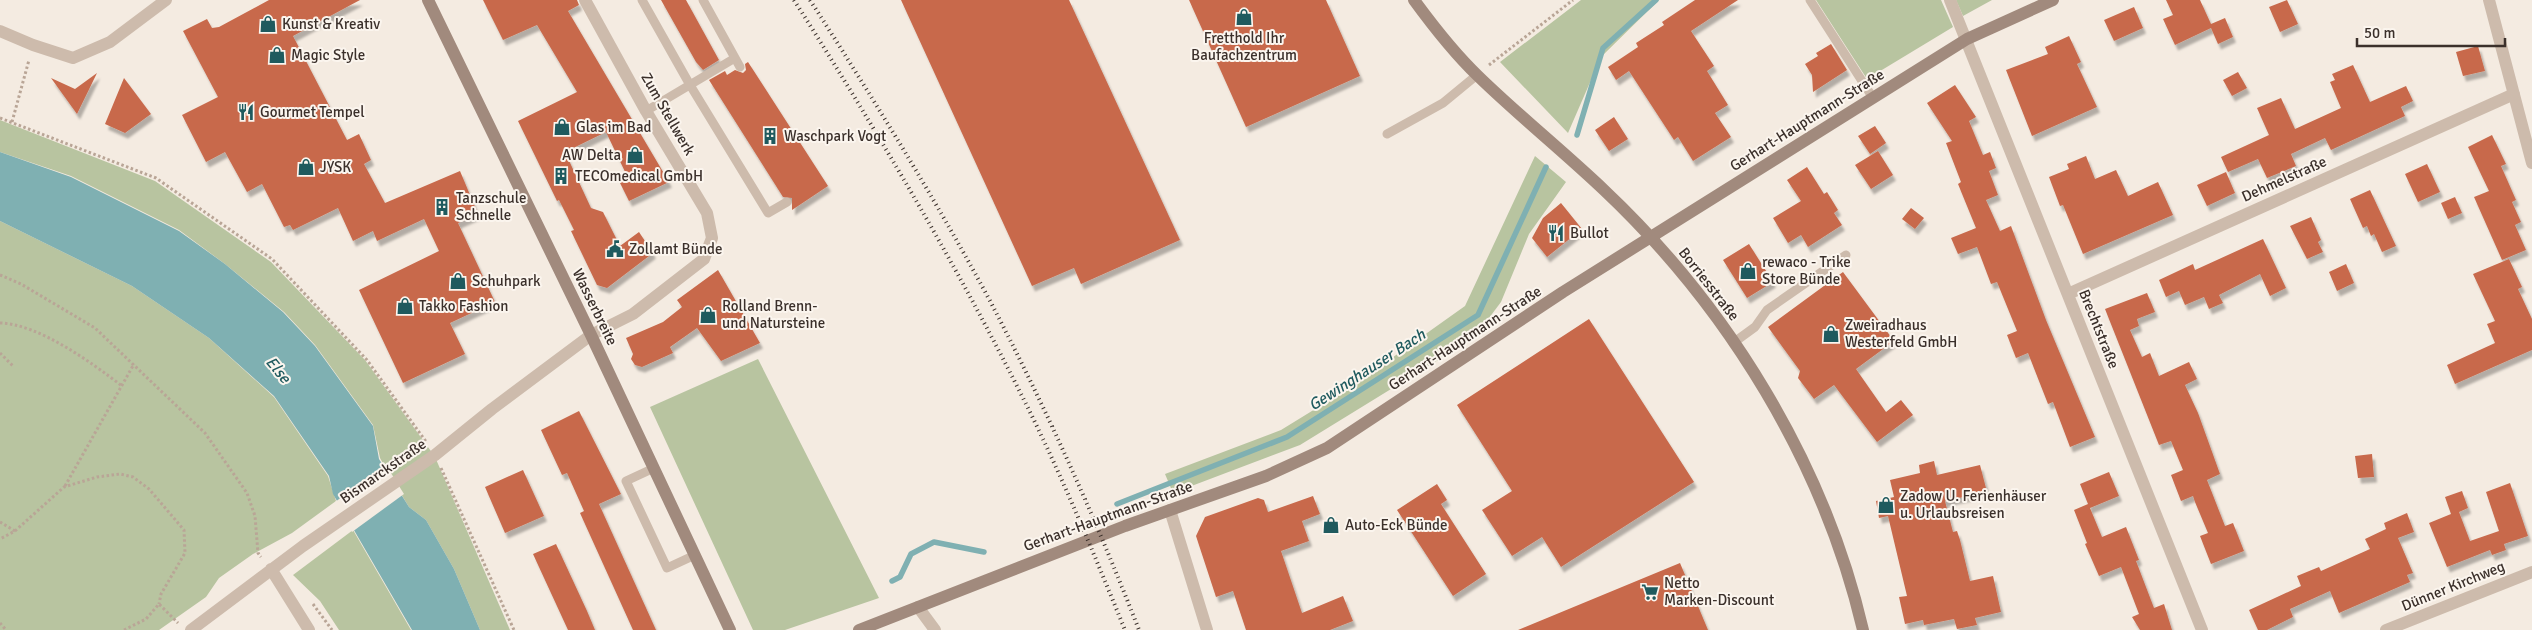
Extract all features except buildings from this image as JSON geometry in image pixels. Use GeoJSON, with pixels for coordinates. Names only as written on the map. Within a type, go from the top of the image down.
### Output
{"type":"FeatureCollection","features":[{"type":"Feature","properties":{"kind":"main road","name":"Wasserbreite"},"geometry":{"type":"LineString","coordinates":[[428,0],[591,335],[730,630]]}},
{"type":"Feature","properties":{"kind":"main road","name":"Borriesstraße"},"geometry":{"type":"LineString","coordinates":[[1414,0],[1477,75],[1605,191],[1692,283],[1733,342],[1777,412],[1804,465],[1840,554],[1862,630]]}},
{"type":"Feature","properties":{"kind":"main road","name":"Gerhart-Hauptmann-Straße"},"geometry":{"type":"LineString","coordinates":[[859,630],[1170,510],[1266,476],[1327,448],[1650,237],[1967,39],[2053,0]]}},
{"type":"Feature","properties":{"kind":"street"},"geometry":{"type":"LineString","coordinates":[[0,31],[33,45],[73,58],[110,42],[166,0]]}},
{"type":"Feature","properties":{"kind":"street","name":"Zum Stellwerk"},"geometry":{"type":"LineString","coordinates":[[585,0],[646,111],[707,213],[712,238],[704,259],[633,314],[591,335]]}},
{"type":"Feature","properties":{"kind":"street","name":"Brechtstraße"},"geometry":{"type":"LineString","coordinates":[[1950,0],[2202,630]]}},
{"type":"Feature","properties":{"kind":"street"},"geometry":{"type":"LineString","coordinates":[[2489,0],[2532,160]]}},
{"type":"Feature","properties":{"kind":"street","name":"Dehmelstraße"},"geometry":{"type":"LineString","coordinates":[[2068,294],[2514,94]]}},
{"type":"Feature","properties":{"kind":"street","name":"Bismarckstraße"},"geometry":{"type":"LineString","coordinates":[[191,630],[303,546],[435,455],[492,408],[591,335]]}},
{"type":"Feature","properties":{"kind":"street"},"geometry":{"type":"LineString","coordinates":[[1170,510],[1207,630]]}},
{"type":"Feature","properties":{"kind":"street"},"geometry":{"type":"LineString","coordinates":[[271,570],[308,630]]}},
{"type":"Feature","properties":{"kind":"street","name":"Dünner Kirchweg"},"geometry":{"type":"LineString","coordinates":[[2386,630],[2532,572]]}},
{"type":"Feature","properties":{"kind":"street"},"geometry":{"type":"LineString","coordinates":[[918,607],[935,630]]}},
{"type":"Feature","properties":{"kind":"lane"},"geometry":{"type":"LineString","coordinates":[[642,0],[690,85],[768,213],[787,202]]}},
{"type":"Feature","properties":{"kind":"lane"},"geometry":{"type":"LineString","coordinates":[[703,0],[740,67]]}},
{"type":"Feature","properties":{"kind":"lane"},"geometry":{"type":"LineString","coordinates":[[1810,0],[1873,98]]}},
{"type":"Feature","properties":{"kind":"lane"},"geometry":{"type":"LineString","coordinates":[[646,111],[735,58]]}},
{"type":"Feature","properties":{"kind":"lane"},"geometry":{"type":"LineString","coordinates":[[1387,134],[1443,102],[1477,75]]}},
{"type":"Feature","properties":{"kind":"lane"},"geometry":{"type":"LineString","coordinates":[[1733,342],[1754,327],[1766,310],[1846,255]]}},
{"type":"Feature","properties":{"kind":"lane"},"geometry":{"type":"LineString","coordinates":[[654,468],[626,480],[667,568],[695,556]]}},
{"type":"Feature","properties":{"kind":"path"},"geometry":{"type":"LineString","coordinates":[[1477,75],[1573,0]]}},
{"type":"Feature","properties":{"kind":"path"},"geometry":{"type":"LineString","coordinates":[[12,122],[33,45]]}},
{"type":"Feature","properties":{"kind":"path"},"geometry":{"type":"LineString","coordinates":[[0,118],[156,178],[272,260],[367,360],[435,455],[514,630]]}},
{"type":"Feature","properties":{"kind":"path"},"geometry":{"type":"LineString","coordinates":[[0,275],[21,284],[95,328],[204,433],[247,493],[255,516],[258,553]]}},
{"type":"Feature","properties":{"kind":"path"},"geometry":{"type":"LineString","coordinates":[[0,323],[40,334],[100,369],[122,386]]}},
{"type":"Feature","properties":{"kind":"path"},"geometry":{"type":"LineString","coordinates":[[0,353],[14,368]]}},
{"type":"Feature","properties":{"kind":"path"},"geometry":{"type":"LineString","coordinates":[[0,539],[15,531],[64,487],[134,364]]}},
{"type":"Feature","properties":{"kind":"path"},"geometry":{"type":"LineString","coordinates":[[64,487],[96,477],[120,474],[133,477],[168,510],[184,530],[185,553],[161,594],[159,604],[146,619],[124,630]]}},
{"type":"Feature","properties":{"kind":"path"},"geometry":{"type":"LineString","coordinates":[[0,522],[15,531]]}},
{"type":"Feature","properties":{"kind":"path"},"geometry":{"type":"LineString","coordinates":[[159,604],[179,624]]}},
{"type":"Feature","properties":{"kind":"path"},"geometry":{"type":"LineString","coordinates":[[0,623],[6,630]]}},
{"type":"Feature","properties":{"kind":"green space"},"geometry":{"type":"Polygon","coordinates":[[[1581,0],[1659,0],[1601,57],[1568,133],[1500,62],[1581,0]]]}},
{"type":"Feature","properties":{"kind":"green space"},"geometry":{"type":"Polygon","coordinates":[[[1816,0],[1941,0],[1953,27],[1867,79],[1816,0]]]}},
{"type":"Feature","properties":{"kind":"green space"},"geometry":{"type":"Polygon","coordinates":[[[1956,0],[1992,0],[1963,16],[1956,0]]]}},
{"type":"Feature","properties":{"kind":"green space"},"geometry":{"type":"Polygon","coordinates":[[[0,120],[155,181],[271,262],[365,360],[433,454],[394,483],[380,458],[373,425],[315,345],[284,312],[225,264],[179,230],[71,176],[0,152],[0,120]]]}},
{"type":"Feature","properties":{"kind":"green space"},"geometry":{"type":"Polygon","coordinates":[[[1535,156],[1566,182],[1529,234],[1501,302],[1474,338],[1300,445],[1173,493],[1165,474],[1281,430],[1351,387],[1465,306],[1535,156]]]}},
{"type":"Feature","properties":{"kind":"green space"},"geometry":{"type":"Polygon","coordinates":[[[0,221],[132,286],[209,338],[274,397],[328,476],[336,501],[292,533],[253,554],[219,578],[206,597],[159,630],[0,630],[0,221]]]}},
{"type":"Feature","properties":{"kind":"green space"},"geometry":{"type":"Polygon","coordinates":[[[758,359],[879,598],[785,630],[753,630],[650,407],[758,359]]]}},
{"type":"Feature","properties":{"kind":"green space"},"geometry":{"type":"Polygon","coordinates":[[[435,457],[510,630],[480,630],[454,569],[426,520],[409,507],[395,484],[435,457]]]}},
{"type":"Feature","properties":{"kind":"green space"},"geometry":{"type":"Polygon","coordinates":[[[353,530],[411,630],[339,630],[320,601],[293,575],[353,530]]]}},
{"type":"Feature","properties":{"kind":"water","name":"Else"},"geometry":{"type":"Polygon","coordinates":[[[0,152],[71,177],[179,231],[225,264],[283,312],[315,346],[373,426],[379,459],[409,507],[426,520],[454,569],[480,630],[412,630],[333,494],[329,476],[274,396],[209,338],[132,286],[0,221],[0,152]]]}},
{"type":"Feature","properties":{"kind":"pier"},"geometry":{"type":"Polygon","coordinates":[[[386,465],[404,494],[352,532],[335,502],[386,465]]]}},
{"type":"Feature","properties":{"kind":"waterway","name":"Gewinghauser Bach"},"geometry":{"type":"LineString","coordinates":[[1577,135],[1603,48],[1656,0]]}},
{"type":"Feature","properties":{"kind":"waterway","name":"Gewinghauser Bach"},"geometry":{"type":"LineString","coordinates":[[1117,504],[1287,437],[1478,315],[1546,167]]}},
{"type":"Feature","properties":{"kind":"waterway","name":"Gewinghauser Bach"},"geometry":{"type":"LineString","coordinates":[[892,581],[900,577],[911,554],[934,542],[984,552]]}},
{"type":"Feature","properties":{"kind":"railway"},"geometry":{"type":"LineString","coordinates":[[794,0],[912,193],[994,342],[1062,480],[1125,630]]}},
{"type":"Feature","properties":{"kind":"railway"},"geometry":{"type":"LineString","coordinates":[[810,0],[947,223],[989,299],[1030,380],[1068,462],[1139,630]]}},
{"type":"Feature","properties":{"kind":"place","name":"Fretthold Ihr Baufachzentrum"},"geometry":{"type":"Point","coordinates":[1244,17]}},
{"type":"Feature","properties":{"kind":"place","name":"Kunst & Kreativ"},"geometry":{"type":"Point","coordinates":[268,24]}},
{"type":"Feature","properties":{"kind":"place","name":"Magic Style"},"geometry":{"type":"Point","coordinates":[277,55]}},
{"type":"Feature","properties":{"kind":"place","name":"Gourmet Tempel"},"geometry":{"type":"Point","coordinates":[246,112]}},
{"type":"Feature","properties":{"kind":"place","name":"Glas im Bad"},"geometry":{"type":"Point","coordinates":[562,127]}},
{"type":"Feature","properties":{"kind":"place","name":"Waschpark Vogt"},"geometry":{"type":"Point","coordinates":[770,136]}},
{"type":"Feature","properties":{"kind":"place","name":"AW Delta"},"geometry":{"type":"Point","coordinates":[635,155]}},
{"type":"Feature","properties":{"kind":"place","name":"JYSK"},"geometry":{"type":"Point","coordinates":[306,167]}},
{"type":"Feature","properties":{"kind":"place","name":"TECOmedical GmbH"},"geometry":{"type":"Point","coordinates":[561,176]}},
{"type":"Feature","properties":{"kind":"place","name":"Tanzschule Schnelle"},"geometry":{"type":"Point","coordinates":[442,207]}},
{"type":"Feature","properties":{"kind":"place","name":"Bullot"},"geometry":{"type":"Point","coordinates":[1556,233]}},
{"type":"Feature","properties":{"kind":"place","name":"Zollamt Bünde"},"geometry":{"type":"Point","coordinates":[615,249]}},
{"type":"Feature","properties":{"kind":"place","name":"rewaco - Trike Store Bünde"},"geometry":{"type":"Point","coordinates":[1748,271]}},
{"type":"Feature","properties":{"kind":"place","name":"Schuhpark"},"geometry":{"type":"Point","coordinates":[458,281]}},
{"type":"Feature","properties":{"kind":"place","name":"Takko Fashion"},"geometry":{"type":"Point","coordinates":[405,306]}},
{"type":"Feature","properties":{"kind":"place","name":"Rolland Brenn- und Natursteine"},"geometry":{"type":"Point","coordinates":[708,315]}},
{"type":"Feature","properties":{"kind":"place","name":"Zweiradhaus Westerfeld GmbH"},"geometry":{"type":"Point","coordinates":[1831,334]}},
{"type":"Feature","properties":{"kind":"place","name":"Zadow U. Ferienhäuser u. Urlaubsreisen"},"geometry":{"type":"Point","coordinates":[1886,505]}},
{"type":"Feature","properties":{"kind":"place","name":"Auto-Eck Bünde"},"geometry":{"type":"Point","coordinates":[1331,525]}},
{"type":"Feature","properties":{"kind":"place","name":"Netto Marken-Discount"},"geometry":{"type":"Point","coordinates":[1650,592]}}]}
